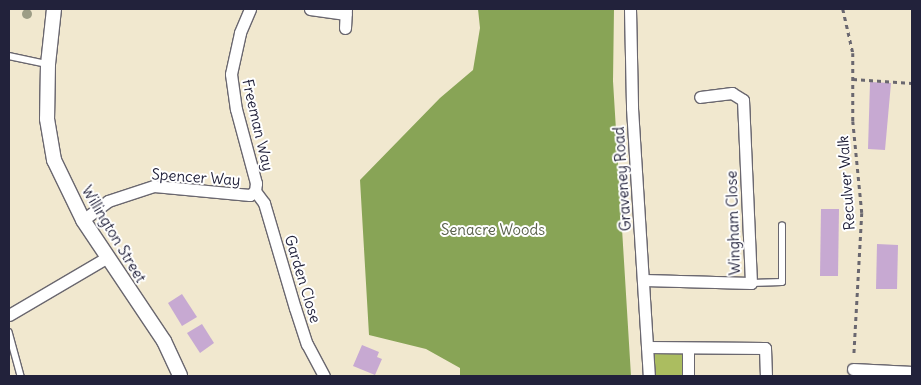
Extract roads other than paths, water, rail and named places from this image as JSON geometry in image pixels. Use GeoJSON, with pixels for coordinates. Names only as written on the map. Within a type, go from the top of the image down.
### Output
{"type":"FeatureCollection","features":[{"type":"Feature","properties":{"kind":"street","name":"Willington Street"},"geometry":{"type":"LineString","coordinates":[[54,9],[48,64],[47,119],[54,160],[83,220],[106,258],[164,341],[180,376]]}},
{"type":"Feature","properties":{"kind":"street","name":"Freeman Way"},"geometry":{"type":"LineString","coordinates":[[250,9],[240,33],[231,74],[236,109],[256,183],[255,191]]}},
{"type":"Feature","properties":{"kind":"street"},"geometry":{"type":"LineString","coordinates":[[310,9],[346,11],[345,28]]}},
{"type":"Feature","properties":{"kind":"street","name":"Graveney Road"},"geometry":{"type":"LineString","coordinates":[[630,9],[632,108],[649,376]]}},
{"type":"Feature","properties":{"kind":"street","name":"Wingham Close"},"geometry":{"type":"LineString","coordinates":[[644,280],[750,283],[743,100],[732,93],[700,97]]}},
{"type":"Feature","properties":{"kind":"street","name":"Spencer Way"},"geometry":{"type":"LineString","coordinates":[[83,220],[108,201],[154,186],[250,195],[255,191]]}},
{"type":"Feature","properties":{"kind":"street","name":"Garden Close"},"geometry":{"type":"LineString","coordinates":[[255,191],[264,203],[307,344],[324,376]]}},
{"type":"Feature","properties":{"kind":"street"},"geometry":{"type":"LineString","coordinates":[[9,315],[106,258]]}},
{"type":"Feature","properties":{"kind":"street"},"geometry":{"type":"LineString","coordinates":[[647,347],[765,348],[766,376]]}},
{"type":"Feature","properties":{"kind":"street"},"geometry":{"type":"LineString","coordinates":[[688,348],[688,376]]}},
{"type":"Feature","properties":{"kind":"street"},"geometry":{"type":"LineString","coordinates":[[853,369],[912,372]]}},
{"type":"Feature","properties":{"kind":"lane"},"geometry":{"type":"LineString","coordinates":[[9,56],[48,64]]}},
{"type":"Feature","properties":{"kind":"lane"},"geometry":{"type":"LineString","coordinates":[[750,283],[782,282],[782,226]]}},
{"type":"Feature","properties":{"kind":"lane"},"geometry":{"type":"LineString","coordinates":[[9,332],[20,376]]}},
{"type":"Feature","properties":{"kind":"park label","name":"Senacre Woods"},"geometry":{"type":"Point","coordinates":[493,230]}}]}
